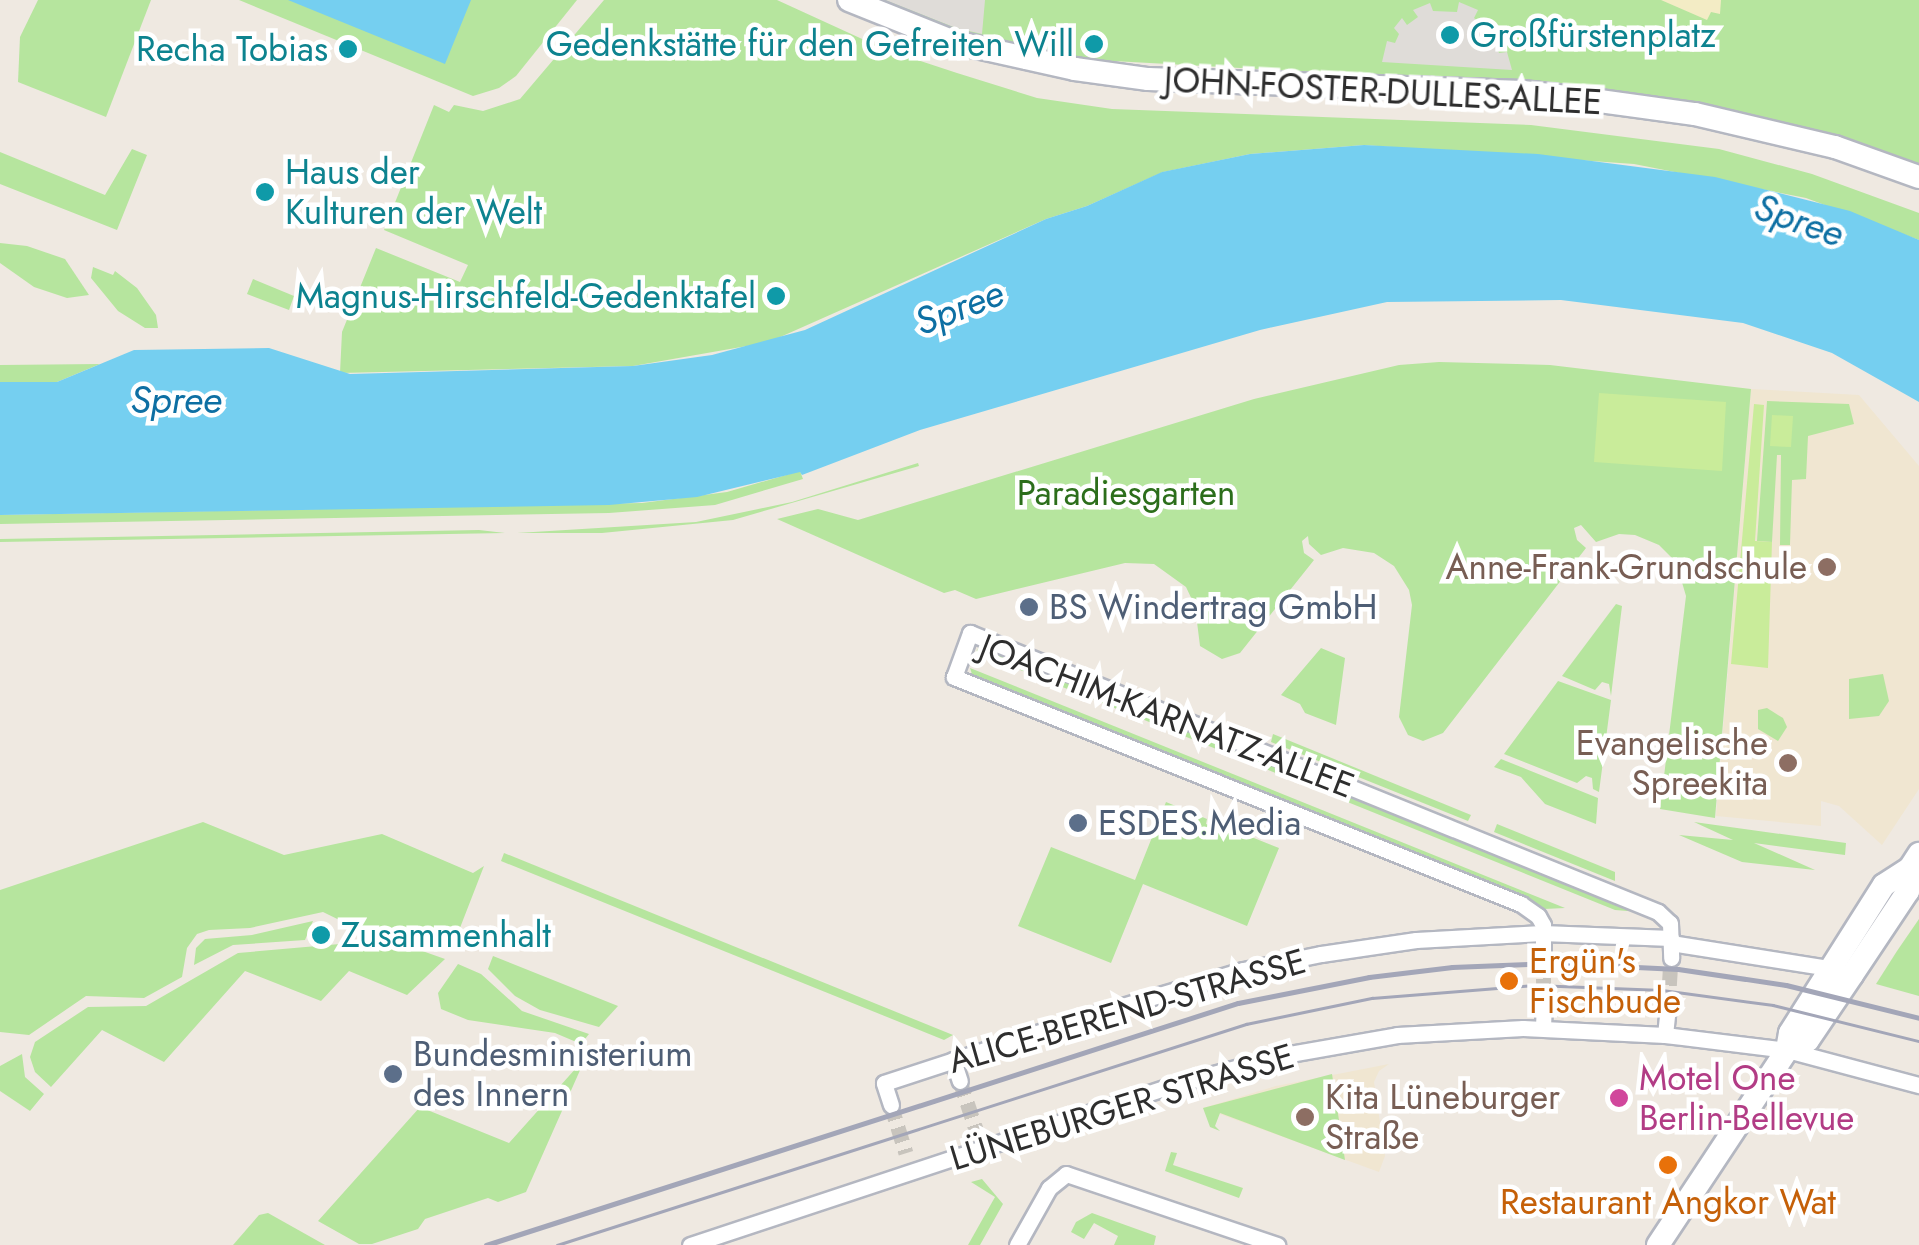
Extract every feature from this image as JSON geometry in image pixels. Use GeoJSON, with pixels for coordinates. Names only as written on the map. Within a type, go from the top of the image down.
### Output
{"type":"FeatureCollection","features":[{"type":"Feature","properties":{"kind":"street","name":"JOHN-FOSTER-DULLES-ALLEE"},"geometry":{"type":"LineString","coordinates":[[849,0],[954,42],[1075,68],[1148,79],[1523,92],[1585,99],[1695,114],[1835,147],[1919,177]]}},
{"type":"Feature","properties":{"kind":"street","name":"JOACHIM-KARNATZ-ALLEE"},"geometry":{"type":"LineString","coordinates":[[1542,932],[1538,916],[1522,904],[954,677],[970,633],[1623,896],[1667,917],[1671,946]]}},
{"type":"Feature","properties":{"kind":"street"},"geometry":{"type":"LineString","coordinates":[[1658,1245],[1787,1050],[1790,1032],[1888,878],[1914,861]]}},
{"type":"Feature","properties":{"kind":"street"},"geometry":{"type":"LineString","coordinates":[[1787,1050],[1808,1040],[1908,892],[1914,861]]}},
{"type":"Feature","properties":{"kind":"street"},"geometry":{"type":"LineString","coordinates":[[1542,932],[1543,955]]}},
{"type":"Feature","properties":{"kind":"street","name":"ALICE-BEREND-STRASSE"},"geometry":{"type":"LineString","coordinates":[[891,1104],[884,1083],[1089,1016],[1282,962],[1416,940],[1542,932],[1671,946]]}},
{"type":"Feature","properties":{"kind":"street"},"geometry":{"type":"LineString","coordinates":[[1671,946],[1828,968]]}},
{"type":"Feature","properties":{"kind":"street"},"geometry":{"type":"LineString","coordinates":[[1543,1028],[1544,1004]]}},
{"type":"Feature","properties":{"kind":"street"},"geometry":{"type":"LineString","coordinates":[[1665,1035],[1668,1008]]}},
{"type":"Feature","properties":{"kind":"street","name":"LÜNEBURGER STRASSE"},"geometry":{"type":"LineString","coordinates":[[690,1245],[911,1171],[980,1140],[1284,1055],[1396,1035],[1543,1028],[1665,1035],[1787,1050],[1919,1086]]}},
{"type":"Feature","properties":{"kind":"street"},"geometry":{"type":"LineString","coordinates":[[953,1060],[960,1081]]}},
{"type":"Feature","properties":{"kind":"street"},"geometry":{"type":"LineString","coordinates":[[906,1153],[911,1171]]}},
{"type":"Feature","properties":{"kind":"street"},"geometry":{"type":"LineString","coordinates":[[1017,1245],[1049,1188],[1066,1174],[1277,1245]]}},
{"type":"Feature","properties":{"kind":"shaded area"},"geometry":{"type":"Polygon","coordinates":[[[885,0],[985,0],[982,34],[956,28],[885,0]]]}},
{"type":"Feature","properties":{"kind":"shaded area","name":"Großfürstenplatz"},"geometry":{"type":"Polygon","coordinates":[[[1459,2],[1478,10],[1474,18],[1488,29],[1494,24],[1502,36],[1495,41],[1499,53],[1507,52],[1512,70],[1382,62],[1387,41],[1395,43],[1399,34],[1394,28],[1402,18],[1407,25],[1418,17],[1413,10],[1430,3],[1433,11],[1457,12],[1459,2]]]}},
{"type":"Feature","properties":{"kind":"shaded area","name":"Anne-Frank-Grundschule"},"geometry":{"type":"Polygon","coordinates":[[[1751,389],[1859,395],[1919,466],[1919,789],[1882,845],[1839,806],[1821,801],[1821,826],[1716,816],[1751,389]]]}},
{"type":"Feature","properties":{"kind":"shaded area","name":"Kita Lüneburger Straße"},"geometry":{"type":"Polygon","coordinates":[[[1389,1064],[1379,1071],[1374,1082],[1385,1156],[1379,1172],[1203,1108],[1276,1086],[1389,1064]]]}},
{"type":"Feature","properties":{"kind":"green space"},"geometry":{"type":"Polygon","coordinates":[[[38,0],[151,0],[106,117],[18,82],[20,37],[38,0]]]}},
{"type":"Feature","properties":{"kind":"green space"},"geometry":{"type":"Polygon","coordinates":[[[239,0],[577,0],[516,76],[499,88],[473,96],[239,0]]]}},
{"type":"Feature","properties":{"kind":"green space"},"geometry":{"type":"Polygon","coordinates":[[[604,0],[777,0],[884,49],[957,73],[1037,98],[1112,109],[1531,125],[1719,149],[1812,174],[1919,213],[1919,240],[1806,198],[1634,164],[1364,145],[1250,154],[1163,172],[1087,206],[1046,219],[769,342],[633,366],[340,373],[342,332],[376,248],[460,282],[468,265],[384,230],[434,105],[449,112],[454,105],[483,111],[520,99],[604,0]]]}},
{"type":"Feature","properties":{"kind":"green space"},"geometry":{"type":"Polygon","coordinates":[[[875,0],[1919,0],[1919,166],[1861,144],[1706,104],[1545,85],[1077,59],[954,29],[875,0]]]}},
{"type":"Feature","properties":{"kind":"green space"},"geometry":{"type":"Polygon","coordinates":[[[132,149],[147,155],[117,230],[0,184],[0,152],[105,195],[132,149]]]}},
{"type":"Feature","properties":{"kind":"green space"},"geometry":{"type":"Polygon","coordinates":[[[0,243],[27,246],[65,259],[89,295],[67,298],[34,287],[0,263],[0,243]]]}},
{"type":"Feature","properties":{"kind":"green space"},"geometry":{"type":"Polygon","coordinates":[[[93,267],[113,275],[115,271],[137,288],[156,315],[158,328],[145,328],[118,311],[91,278],[93,267]]]}},
{"type":"Feature","properties":{"kind":"green space"},"geometry":{"type":"Polygon","coordinates":[[[253,279],[294,296],[289,310],[247,294],[253,279]]]}},
{"type":"Feature","properties":{"kind":"green space"},"geometry":{"type":"Polygon","coordinates":[[[100,364],[57,382],[0,382],[0,365],[100,364]]]}},
{"type":"Feature","properties":{"kind":"green space","name":"Paradiesgarten"},"geometry":{"type":"Polygon","coordinates":[[[1399,365],[1550,365],[1751,389],[1715,818],[1660,809],[1686,596],[1676,562],[1659,545],[1635,535],[1619,534],[1596,542],[1581,525],[1574,528],[1577,540],[1586,548],[1443,733],[1423,741],[1408,735],[1399,717],[1412,605],[1409,590],[1394,566],[1374,553],[1343,548],[1321,555],[1309,544],[1308,536],[1302,541],[1304,553],[1314,560],[1240,653],[1222,659],[1200,646],[1195,606],[1186,587],[1154,564],[1125,563],[976,599],[955,590],[944,593],[777,519],[818,509],[858,520],[1254,399],[1399,365]]]}},
{"type":"Feature","properties":{"kind":"green space"},"geometry":{"type":"Polygon","coordinates":[[[1599,393],[1726,402],[1722,471],[1594,462],[1599,393]]]}},
{"type":"Feature","properties":{"kind":"green space"},"geometry":{"type":"Polygon","coordinates":[[[1767,401],[1849,404],[1854,424],[1808,436],[1806,479],[1792,480],[1790,545],[1780,545],[1781,455],[1777,455],[1772,542],[1757,541],[1767,401]]]}},
{"type":"Feature","properties":{"kind":"green space"},"geometry":{"type":"Polygon","coordinates":[[[1754,404],[1764,405],[1755,541],[1772,542],[1768,668],[1731,664],[1754,404]]]}},
{"type":"Feature","properties":{"kind":"green space"},"geometry":{"type":"Polygon","coordinates":[[[1772,415],[1793,416],[1791,447],[1770,446],[1772,415]]]}},
{"type":"Feature","properties":{"kind":"green space"},"geometry":{"type":"Polygon","coordinates":[[[918,463],[919,466],[733,520],[602,533],[517,533],[696,522],[792,502],[918,463]]]}},
{"type":"Feature","properties":{"kind":"green space"},"geometry":{"type":"Polygon","coordinates":[[[800,471],[803,479],[715,505],[609,513],[0,524],[0,515],[642,503],[727,492],[800,471]]]}},
{"type":"Feature","properties":{"kind":"green space"},"geometry":{"type":"Polygon","coordinates":[[[479,530],[505,533],[0,542],[0,539],[479,530]]]}},
{"type":"Feature","properties":{"kind":"green space"},"geometry":{"type":"Polygon","coordinates":[[[1616,604],[1622,606],[1611,696],[1609,684],[1602,682],[1595,690],[1562,676],[1616,604]]]}},
{"type":"Feature","properties":{"kind":"green space"},"geometry":{"type":"Polygon","coordinates":[[[979,647],[1640,912],[1615,910],[976,652],[979,647]]]}},
{"type":"Feature","properties":{"kind":"green space"},"geometry":{"type":"Polygon","coordinates":[[[1321,648],[1345,658],[1336,725],[1305,713],[1300,704],[1281,695],[1321,648]]]}},
{"type":"Feature","properties":{"kind":"green space"},"geometry":{"type":"Polygon","coordinates":[[[970,668],[1565,908],[1544,909],[973,677],[970,668]]]}},
{"type":"Feature","properties":{"kind":"green space"},"geometry":{"type":"Polygon","coordinates":[[[1883,674],[1889,701],[1879,716],[1849,719],[1849,679],[1883,674]]]}},
{"type":"Feature","properties":{"kind":"green space"},"geometry":{"type":"Polygon","coordinates":[[[1558,681],[1611,700],[1599,792],[1593,789],[1592,778],[1586,776],[1577,783],[1504,754],[1558,681]]]}},
{"type":"Feature","properties":{"kind":"green space"},"geometry":{"type":"Polygon","coordinates":[[[1767,708],[1783,718],[1787,727],[1778,741],[1758,729],[1758,710],[1767,708]]]}},
{"type":"Feature","properties":{"kind":"green space"},"geometry":{"type":"Polygon","coordinates":[[[1273,734],[1471,815],[1468,821],[1271,742],[1273,734]]]}},
{"type":"Feature","properties":{"kind":"green space"},"geometry":{"type":"Polygon","coordinates":[[[1501,759],[1598,798],[1596,824],[1545,804],[1521,777],[1494,767],[1501,759]]]}},
{"type":"Feature","properties":{"kind":"green space"},"geometry":{"type":"Polygon","coordinates":[[[1166,802],[1207,819],[1206,824],[1222,830],[1224,826],[1279,848],[1247,926],[1143,884],[1111,963],[1018,926],[1051,847],[1135,880],[1166,802]]]}},
{"type":"Feature","properties":{"kind":"green space"},"geometry":{"type":"Polygon","coordinates":[[[203,822],[284,855],[382,834],[473,873],[484,866],[451,951],[416,940],[370,935],[323,912],[250,928],[209,930],[197,934],[187,948],[182,977],[144,998],[86,996],[29,1035],[0,1032],[0,890],[203,822]]]}},
{"type":"Feature","properties":{"kind":"green space"},"geometry":{"type":"Polygon","coordinates":[[[1694,822],[1846,843],[1845,855],[1754,843],[1815,870],[1742,862],[1679,835],[1733,840],[1694,822]]]}},
{"type":"Feature","properties":{"kind":"green space"},"geometry":{"type":"Polygon","coordinates":[[[1497,824],[1615,872],[1615,881],[1494,832],[1497,824]]]}},
{"type":"Feature","properties":{"kind":"green space"},"geometry":{"type":"Polygon","coordinates":[[[504,853],[953,1035],[944,1040],[501,861],[504,853]]]}},
{"type":"Feature","properties":{"kind":"green space"},"geometry":{"type":"Polygon","coordinates":[[[1919,919],[1919,996],[1876,984],[1897,951],[1919,919]]]}},
{"type":"Feature","properties":{"kind":"green space"},"geometry":{"type":"Polygon","coordinates":[[[313,921],[305,940],[233,945],[194,965],[196,948],[205,939],[252,935],[313,921]]]}},
{"type":"Feature","properties":{"kind":"green space"},"geometry":{"type":"Polygon","coordinates":[[[363,942],[411,947],[445,959],[407,995],[349,971],[321,1001],[245,971],[164,1062],[102,1030],[51,1087],[35,1072],[30,1057],[35,1042],[88,1007],[146,1006],[238,953],[363,942]]]}},
{"type":"Feature","properties":{"kind":"green space"},"geometry":{"type":"Polygon","coordinates":[[[493,956],[618,1006],[599,1027],[540,1010],[515,996],[488,969],[493,956]]]}},
{"type":"Feature","properties":{"kind":"green space"},"geometry":{"type":"Polygon","coordinates":[[[458,964],[481,974],[522,1011],[589,1034],[581,1044],[555,1033],[468,1020],[441,1009],[438,993],[458,964]]]}},
{"type":"Feature","properties":{"kind":"green space"},"geometry":{"type":"Polygon","coordinates":[[[22,1054],[25,1077],[44,1094],[30,1111],[0,1091],[0,1066],[22,1054]]]}},
{"type":"Feature","properties":{"kind":"green space"},"geometry":{"type":"Polygon","coordinates":[[[577,1067],[581,1068],[526,1192],[498,1202],[488,1198],[425,1219],[418,1229],[372,1244],[359,1244],[318,1221],[420,1107],[509,1143],[577,1067]]]}},
{"type":"Feature","properties":{"kind":"green space"},"geometry":{"type":"Polygon","coordinates":[[[1332,1074],[1345,1160],[1220,1113],[1215,1126],[1220,1131],[1210,1127],[1203,1108],[1332,1074]]]}},
{"type":"Feature","properties":{"kind":"green space"},"geometry":{"type":"Polygon","coordinates":[[[1171,1152],[1177,1153],[1173,1165],[1243,1188],[1239,1198],[1165,1171],[1171,1152]]]}},
{"type":"Feature","properties":{"kind":"green space"},"geometry":{"type":"Polygon","coordinates":[[[982,1179],[1003,1204],[980,1245],[968,1245],[995,1197],[971,1182],[982,1179]]]}},
{"type":"Feature","properties":{"kind":"green space"},"geometry":{"type":"Polygon","coordinates":[[[268,1213],[325,1245],[233,1245],[259,1215],[268,1213]]]}},
{"type":"Feature","properties":{"kind":"green space"},"geometry":{"type":"Polygon","coordinates":[[[1092,1213],[1156,1236],[1154,1245],[1114,1245],[1118,1236],[1094,1223],[1084,1239],[1071,1232],[1076,1222],[1092,1213]]]}},
{"type":"Feature","properties":{"kind":"sand"},"geometry":{"type":"Polygon","coordinates":[[[1661,0],[1721,0],[1720,14],[1711,12],[1707,20],[1661,0]]]}},
{"type":"Feature","properties":{"kind":"water"},"geometry":{"type":"Polygon","coordinates":[[[288,0],[471,0],[445,64],[288,0]]]}},
{"type":"Feature","properties":{"kind":"water","name":"Spree"},"geometry":{"type":"Polygon","coordinates":[[[1364,145],[1538,154],[1715,177],[1850,211],[1919,240],[1919,402],[1832,353],[1743,323],[1561,300],[1387,302],[1260,330],[920,430],[802,475],[800,472],[697,497],[609,505],[0,515],[0,382],[57,382],[134,350],[269,348],[350,374],[633,366],[712,355],[805,330],[1046,219],[1087,206],[1162,172],[1250,154],[1364,145]]]}},
{"type":"Feature","properties":{"kind":"tunnel"},"geometry":{"type":"LineString","coordinates":[[1543,955],[1544,1004]]}},
{"type":"Feature","properties":{"kind":"tunnel"},"geometry":{"type":"LineString","coordinates":[[1668,1008],[1671,958]]}},
{"type":"Feature","properties":{"kind":"tunnel"},"geometry":{"type":"LineString","coordinates":[[960,1081],[976,1129]]}},
{"type":"Feature","properties":{"kind":"tunnel"},"geometry":{"type":"LineString","coordinates":[[891,1105],[906,1153]]}},
{"type":"Feature","properties":{"kind":"tram line"},"geometry":{"type":"LineString","coordinates":[[557,1245],[1246,1024],[1372,998],[1534,985],[1662,990],[1773,1005],[1919,1041]]}},
{"type":"Feature","properties":{"kind":"railway"},"geometry":{"type":"LineString","coordinates":[[486,1245],[1238,1003],[1369,977],[1452,967],[1553,963],[1678,969],[1786,985],[1919,1018]]}},
{"type":"Feature","properties":{"kind":"place","name":"Großfürstenplatz"},"geometry":{"type":"Point","coordinates":[1450,35]}},
{"type":"Feature","properties":{"kind":"place","name":"Gedenkstätte für den Gefreiten Will"},"geometry":{"type":"Point","coordinates":[1094,44]}},
{"type":"Feature","properties":{"kind":"place","name":"Recha Tobias"},"geometry":{"type":"Point","coordinates":[348,49]}},
{"type":"Feature","properties":{"kind":"place","name":"Haus der Kulturen der Welt"},"geometry":{"type":"Point","coordinates":[265,192]}},
{"type":"Feature","properties":{"kind":"place","name":"Magnus-Hirschfeld-Gedenktafel"},"geometry":{"type":"Point","coordinates":[776,296]}},
{"type":"Feature","properties":{"kind":"place","name":"Anne-Frank-Grundschule"},"geometry":{"type":"Point","coordinates":[1827,567]}},
{"type":"Feature","properties":{"kind":"place","name":"BS Windertrag GmbH"},"geometry":{"type":"Point","coordinates":[1029,607]}},
{"type":"Feature","properties":{"kind":"place","name":"Evangelische Spreekita"},"geometry":{"type":"Point","coordinates":[1788,763]}},
{"type":"Feature","properties":{"kind":"place","name":"ESDES.Media"},"geometry":{"type":"Point","coordinates":[1078,823]}},
{"type":"Feature","properties":{"kind":"place","name":"Zusammenhalt"},"geometry":{"type":"Point","coordinates":[321,935]}},
{"type":"Feature","properties":{"kind":"place","name":"Ergün's Fischbude"},"geometry":{"type":"Point","coordinates":[1509,981]}},
{"type":"Feature","properties":{"kind":"place","name":"Bundesministerium des Innern"},"geometry":{"type":"Point","coordinates":[393,1074]}},
{"type":"Feature","properties":{"kind":"place","name":"Motel One Berlin-Bellevue"},"geometry":{"type":"Point","coordinates":[1619,1098]}},
{"type":"Feature","properties":{"kind":"place","name":"Kita Lüneburger Straße"},"geometry":{"type":"Point","coordinates":[1305,1117]}},
{"type":"Feature","properties":{"kind":"place","name":"Restaurant Angkor Wat"},"geometry":{"type":"Point","coordinates":[1668,1165]}}]}
